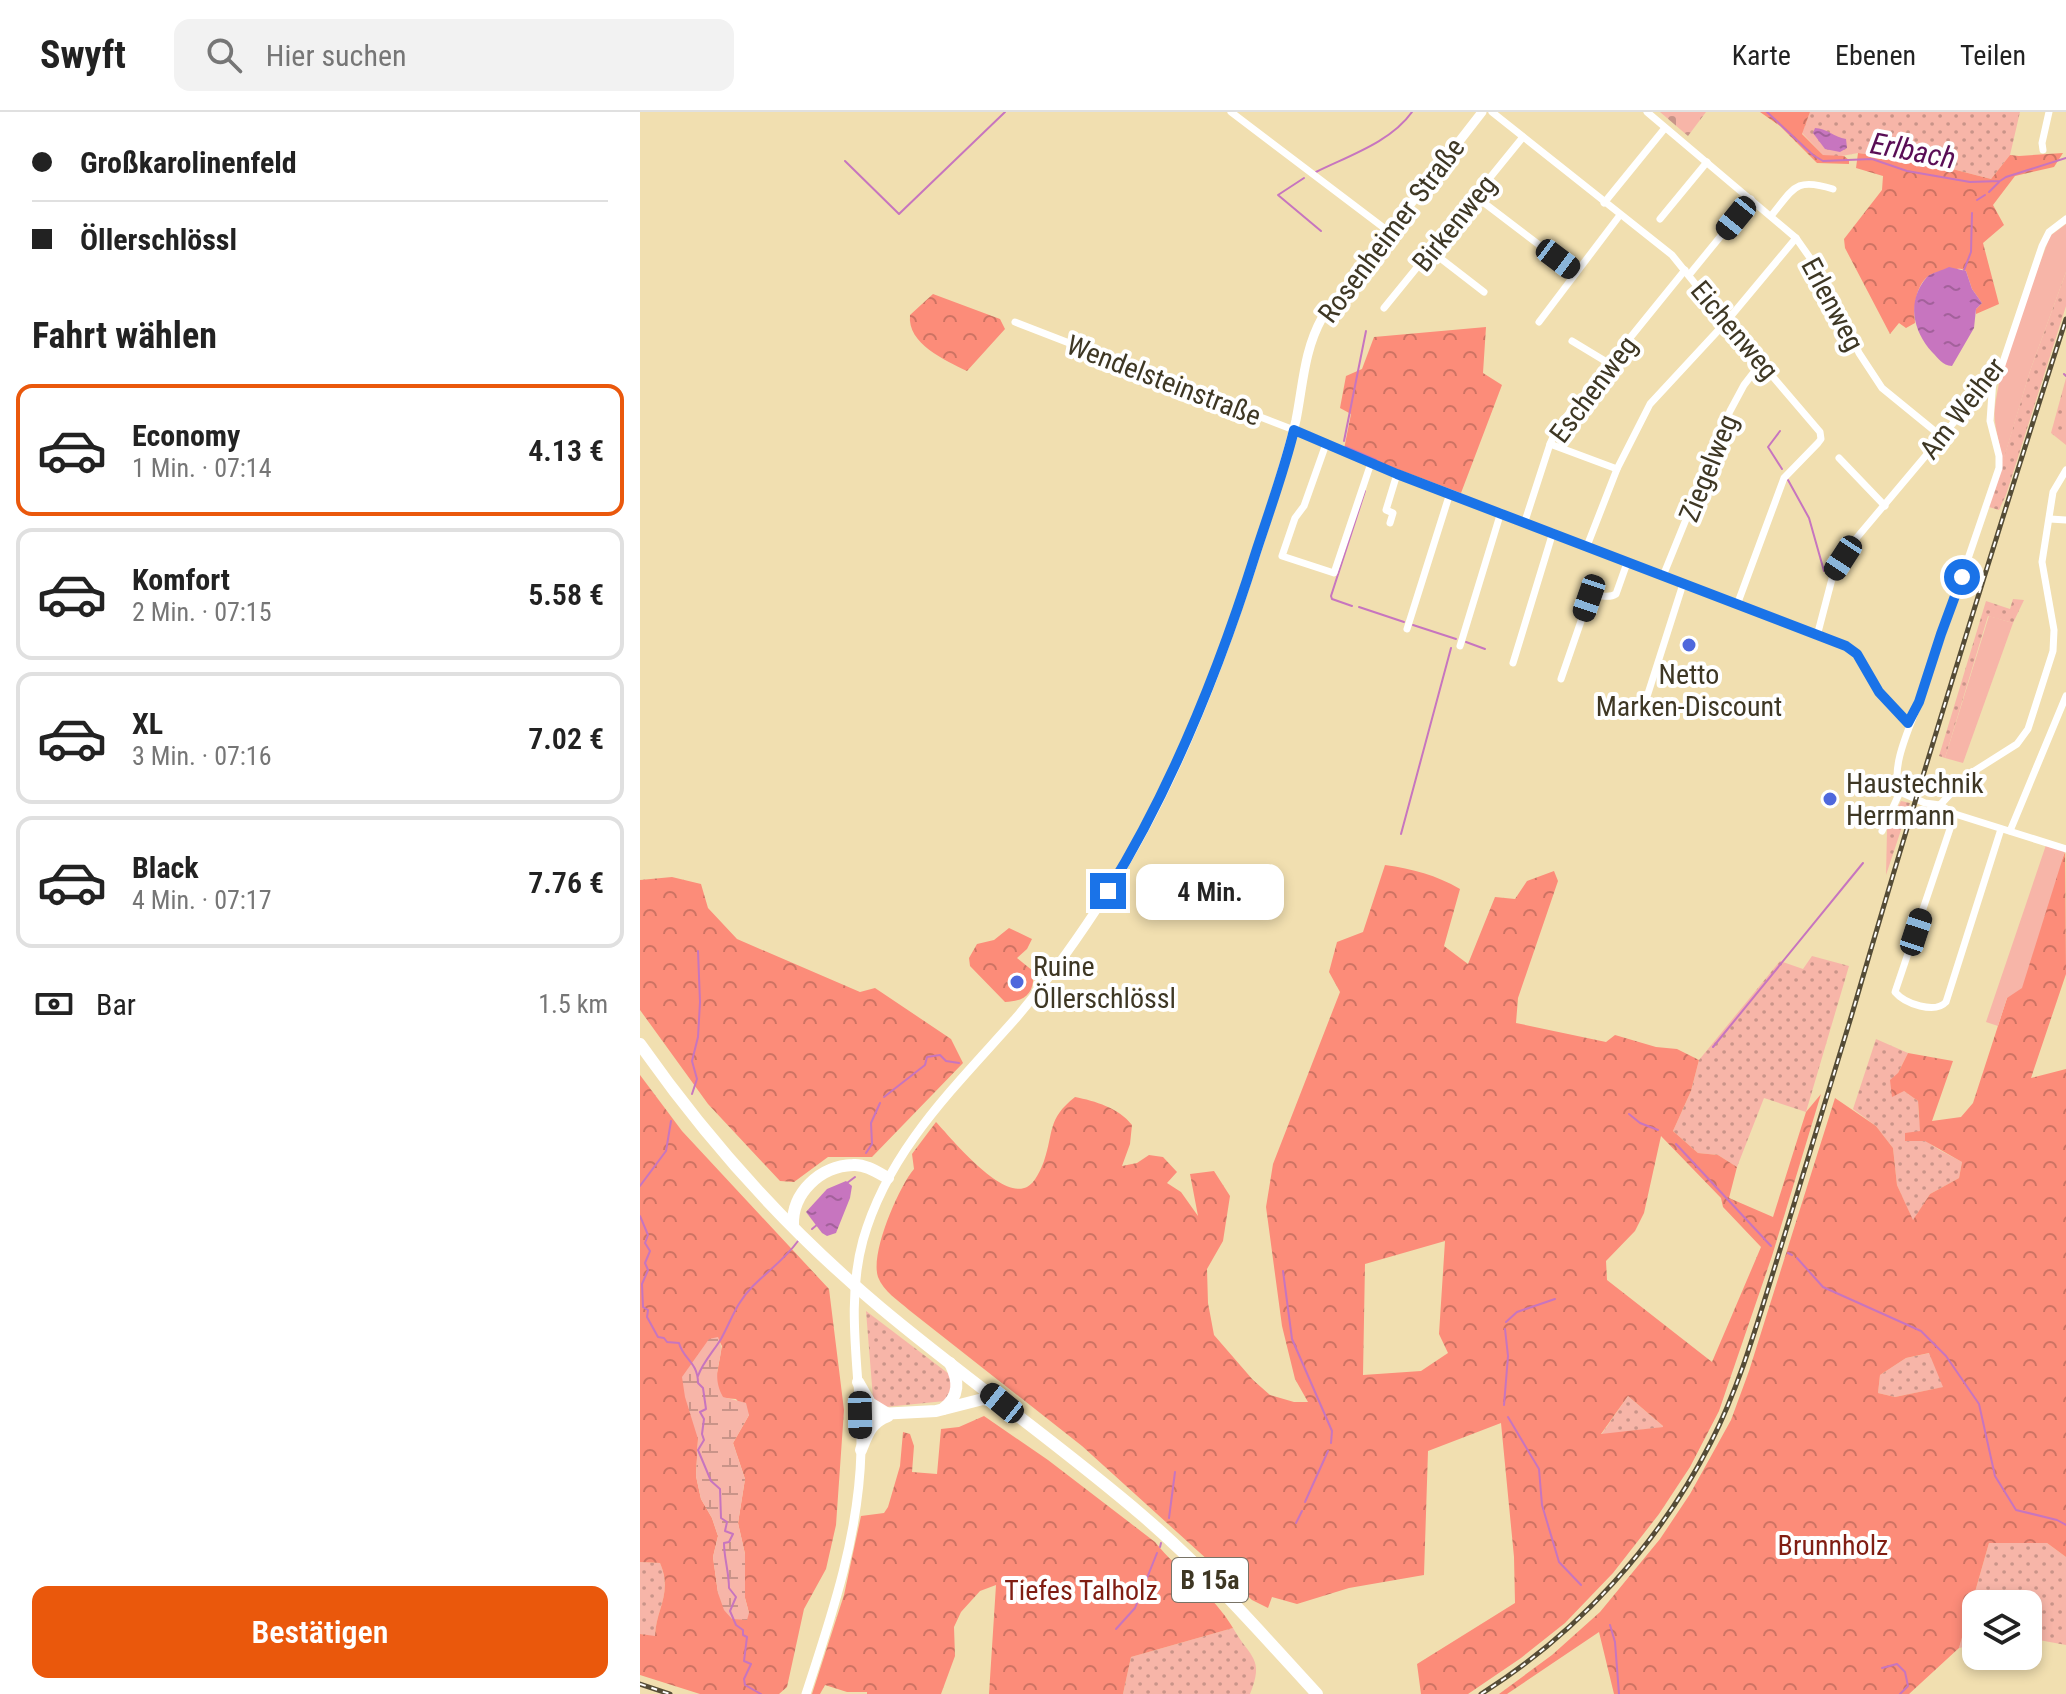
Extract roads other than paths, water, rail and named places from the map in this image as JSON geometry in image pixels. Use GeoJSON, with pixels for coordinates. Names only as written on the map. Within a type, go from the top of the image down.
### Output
{"type":"FeatureCollection","features":[{"type":"Feature","properties":{"kind":"highway","name":"B 15a"},"geometry":{"type":"LineString","coordinates":[[640,1044],[694,1115],[793,1225],[879,1307],[1146,1518],[1231,1601],[1317,1694]]}},
{"type":"Feature","properties":{"kind":"highway"},"geometry":{"type":"LineString","coordinates":[[793,1225],[792,1210],[797,1197],[821,1175],[836,1168],[863,1166],[888,1178]]}},
{"type":"Feature","properties":{"kind":"highway"},"geometry":{"type":"LineString","coordinates":[[768,1199],[778,1201],[797,1197]]}},
{"type":"Feature","properties":{"kind":"highway"},"geometry":{"type":"LineString","coordinates":[[943,1409],[954,1399],[956,1392],[956,1377],[950,1363]]}},
{"type":"Feature","properties":{"kind":"highway"},"geometry":{"type":"LineString","coordinates":[[858,1382],[870,1403],[891,1415]]}},
{"type":"Feature","properties":{"kind":"highway"},"geometry":{"type":"LineString","coordinates":[[860,1415],[943,1409],[975,1400],[1002,1403]]}},
{"type":"Feature","properties":{"kind":"highway"},"geometry":{"type":"LineString","coordinates":[[861,1450],[876,1422],[891,1415]]}},
{"type":"Feature","properties":{"kind":"street"},"geometry":{"type":"LineString","coordinates":[[1231,112],[1388,231]]}},
{"type":"Feature","properties":{"kind":"street","name":"Rosenheimer Straße"},"geometry":{"type":"LineString","coordinates":[[806,1694],[847,1558],[857,1510],[861,1450],[855,1304],[858,1263],[873,1209],[908,1144],[948,1092],[1042,987],[1108,891],[1152,814],[1195,719],[1243,596],[1294,430],[1313,335],[1322,318],[1482,112]]}},
{"type":"Feature","properties":{"kind":"street","name":"Eichenweg"},"geometry":{"type":"LineString","coordinates":[[1492,112],[1604,203],[1648,234],[1687,272],[1820,432],[1821,439],[1784,478],[1737,605]]}},
{"type":"Feature","properties":{"kind":"street","name":"Erlenweg"},"geometry":{"type":"LineString","coordinates":[[1647,112],[1796,238],[1827,282],[1859,353],[1882,388],[1942,437]]}},
{"type":"Feature","properties":{"kind":"street"},"geometry":{"type":"LineString","coordinates":[[2043,150],[2049,112]]}},
{"type":"Feature","properties":{"kind":"street"},"geometry":{"type":"LineString","coordinates":[[1604,203],[1665,128]]}},
{"type":"Feature","properties":{"kind":"street","name":"Birkenweg"},"geometry":{"type":"LineString","coordinates":[[1384,308],[1523,137]]}},
{"type":"Feature","properties":{"kind":"street"},"geometry":{"type":"LineString","coordinates":[[1660,219],[1707,162]]}},
{"type":"Feature","properties":{"kind":"street"},"geometry":{"type":"LineString","coordinates":[[1771,216],[1796,187],[1807,183],[1833,189]]}},
{"type":"Feature","properties":{"kind":"street"},"geometry":{"type":"LineString","coordinates":[[1475,196],[1576,273]]}},
{"type":"Feature","properties":{"kind":"street","name":"Eschenweg"},"geometry":{"type":"LineString","coordinates":[[1525,521],[1550,444],[1576,402],[1751,199]]}},
{"type":"Feature","properties":{"kind":"street"},"geometry":{"type":"LineString","coordinates":[[1539,322],[1620,215]]}},
{"type":"Feature","properties":{"kind":"street","name":"Am Weiher"},"geometry":{"type":"LineString","coordinates":[[1817,636],[1833,575],[1854,541],[2002,365],[2042,246],[2049,232],[2066,219]]}},
{"type":"Feature","properties":{"kind":"street"},"geometry":{"type":"LineString","coordinates":[[1587,546],[1617,469],[1650,404],[1726,322],[1796,238]]}},
{"type":"Feature","properties":{"kind":"street"},"geometry":{"type":"LineString","coordinates":[[1431,251],[1484,292]]}},
{"type":"Feature","properties":{"kind":"street","name":"Wendelsteinstraße"},"geometry":{"type":"LineString","coordinates":[[1015,322],[1294,430],[1397,474],[1846,646],[1857,654],[1879,692],[1908,723]]}},
{"type":"Feature","properties":{"kind":"street"},"geometry":{"type":"LineString","coordinates":[[1572,341],[1610,364]]}},
{"type":"Feature","properties":{"kind":"street","name":"Ziegelweg"},"geometry":{"type":"LineString","coordinates":[[1663,576],[1730,411],[1761,363]]}},
{"type":"Feature","properties":{"kind":"street"},"geometry":{"type":"LineString","coordinates":[[1882,831],[1900,792],[1895,776],[1908,723],[1919,702],[1999,468],[1990,421],[1993,378]]}},
{"type":"Feature","properties":{"kind":"street"},"geometry":{"type":"LineString","coordinates":[[1326,444],[1282,556],[1334,573],[1371,463]]}},
{"type":"Feature","properties":{"kind":"street"},"geometry":{"type":"LineString","coordinates":[[1550,444],[1617,469]]}},
{"type":"Feature","properties":{"kind":"street"},"geometry":{"type":"LineString","coordinates":[[1839,458],[1885,506]]}},
{"type":"Feature","properties":{"kind":"street"},"geometry":{"type":"LineString","coordinates":[[1940,805],[1968,775],[2017,744],[2028,729],[2053,651],[2054,630],[2042,562],[2053,492],[2066,470]]}},
{"type":"Feature","properties":{"kind":"street"},"geometry":{"type":"LineString","coordinates":[[1390,523],[1393,513],[1386,510],[1397,474]]}},
{"type":"Feature","properties":{"kind":"street"},"geometry":{"type":"LineString","coordinates":[[1407,629],[1450,493]]}},
{"type":"Feature","properties":{"kind":"street"},"geometry":{"type":"LineString","coordinates":[[1460,646],[1501,512]]}},
{"type":"Feature","properties":{"kind":"street"},"geometry":{"type":"LineString","coordinates":[[2050,519],[2066,520]]}},
{"type":"Feature","properties":{"kind":"street"},"geometry":{"type":"LineString","coordinates":[[1513,663],[1553,532]]}},
{"type":"Feature","properties":{"kind":"street"},"geometry":{"type":"LineString","coordinates":[[1561,679],[1589,598],[1616,594],[1627,563]]}},
{"type":"Feature","properties":{"kind":"street"},"geometry":{"type":"LineString","coordinates":[[1644,706],[1683,584]]}},
{"type":"Feature","properties":{"kind":"street"},"geometry":{"type":"LineString","coordinates":[[1955,814],[1895,992],[1901,999],[1938,1009],[1946,1002],[2006,830],[2066,696]]}},
{"type":"Feature","properties":{"kind":"street"},"geometry":{"type":"LineString","coordinates":[[1900,792],[1940,805],[1955,814],[2066,849]]}},
{"type":"Feature","properties":{"kind":"water"},"geometry":{"type":"Polygon","coordinates":[[[1815,128],[1846,139],[1847,148],[1840,152],[1825,149],[1813,133],[1815,128]]]}},
{"type":"Feature","properties":{"kind":"water"},"geometry":{"type":"Polygon","coordinates":[[[1949,267],[1966,271],[1972,289],[1982,303],[1976,309],[1974,328],[1952,366],[1941,361],[1925,344],[1914,316],[1920,286],[1929,275],[1949,267]]]}},
{"type":"Feature","properties":{"kind":"water"},"geometry":{"type":"Polygon","coordinates":[[[846,1181],[852,1186],[850,1198],[836,1233],[827,1236],[806,1212],[827,1189],[846,1181]]]}},
{"type":"Feature","properties":{"kind":"waterway"},"geometry":{"type":"LineString","coordinates":[[845,161],[899,214],[1005,112]]}},
{"type":"Feature","properties":{"kind":"waterway"},"geometry":{"type":"LineString","coordinates":[[1316,172],[1381,140],[1412,112]]}},
{"type":"Feature","properties":{"kind":"waterway","name":"Erlbach"},"geometry":{"type":"LineString","coordinates":[[1767,112],[1823,161],[1872,159],[1907,171],[1970,182],[2000,181],[2066,158]]}},
{"type":"Feature","properties":{"kind":"waterway"},"geometry":{"type":"LineString","coordinates":[[1304,178],[1278,195],[1321,231]]}},
{"type":"Feature","properties":{"kind":"waterway"},"geometry":{"type":"LineString","coordinates":[[1989,192],[1999,182]]}},
{"type":"Feature","properties":{"kind":"waterway"},"geometry":{"type":"LineString","coordinates":[[1977,200],[1985,195]]}},
{"type":"Feature","properties":{"kind":"waterway"},"geometry":{"type":"LineString","coordinates":[[1964,270],[1971,252],[1972,213]]}},
{"type":"Feature","properties":{"kind":"waterway"},"geometry":{"type":"LineString","coordinates":[[1344,441],[1366,331]]}},
{"type":"Feature","properties":{"kind":"waterway"},"geometry":{"type":"LineString","coordinates":[[1780,431],[1768,447],[1782,469]]}},
{"type":"Feature","properties":{"kind":"waterway"},"geometry":{"type":"LineString","coordinates":[[1346,447],[1376,460]]}},
{"type":"Feature","properties":{"kind":"waterway"},"geometry":{"type":"LineString","coordinates":[[1788,480],[1809,518],[1824,571]]}},
{"type":"Feature","properties":{"kind":"waterway"},"geometry":{"type":"LineString","coordinates":[[1352,606],[1331,596],[1365,491]]}},
{"type":"Feature","properties":{"kind":"waterway"},"geometry":{"type":"LineString","coordinates":[[1359,607],[1404,622]]}},
{"type":"Feature","properties":{"kind":"waterway"},"geometry":{"type":"LineString","coordinates":[[1413,625],[1456,639]]}},
{"type":"Feature","properties":{"kind":"waterway"},"geometry":{"type":"LineString","coordinates":[[1466,642],[1485,649]]}},
{"type":"Feature","properties":{"kind":"waterway"},"geometry":{"type":"LineString","coordinates":[[1401,834],[1451,648]]}},
{"type":"Feature","properties":{"kind":"waterway"},"geometry":{"type":"LineString","coordinates":[[1713,1047],[1863,863]]}},
{"type":"Feature","properties":{"kind":"waterway"},"geometry":{"type":"LineString","coordinates":[[692,1094],[697,1079],[692,1061],[698,1037],[700,1002],[698,951]]}},
{"type":"Feature","properties":{"kind":"waterway"},"geometry":{"type":"LineString","coordinates":[[884,1097],[925,1065],[927,1057],[940,1055],[946,1061],[959,1063]]}},
{"type":"Feature","properties":{"kind":"waterway"},"geometry":{"type":"LineString","coordinates":[[866,1153],[872,1144],[871,1123],[880,1103]]}},
{"type":"Feature","properties":{"kind":"waterway"},"geometry":{"type":"LineString","coordinates":[[1629,1114],[1640,1123],[1658,1130]]}},
{"type":"Feature","properties":{"kind":"waterway"},"geometry":{"type":"LineString","coordinates":[[640,1186],[666,1151],[671,1121]]}},
{"type":"Feature","properties":{"kind":"waterway"},"geometry":{"type":"LineString","coordinates":[[1676,1144],[1771,1246]]}},
{"type":"Feature","properties":{"kind":"waterway"},"geometry":{"type":"LineString","coordinates":[[847,1183],[855,1177]]}},
{"type":"Feature","properties":{"kind":"waterway"},"geometry":{"type":"LineString","coordinates":[[640,1216],[648,1235],[645,1243],[650,1251],[645,1263],[648,1270],[642,1284],[643,1307],[648,1310],[647,1317],[658,1337],[679,1343],[703,1388],[706,1409],[700,1412],[704,1419],[704,1440],[698,1450],[711,1481],[720,1489],[721,1518],[727,1522],[725,1531],[733,1534],[729,1542],[724,1543],[724,1549],[729,1588],[736,1597],[730,1611],[736,1625],[747,1637],[744,1661],[751,1664],[744,1679],[745,1685],[761,1694]]}},
{"type":"Feature","properties":{"kind":"waterway"},"geometry":{"type":"LineString","coordinates":[[812,1229],[818,1224]]}},
{"type":"Feature","properties":{"kind":"waterway"},"geometry":{"type":"LineString","coordinates":[[698,1376],[742,1299],[798,1241]]}},
{"type":"Feature","properties":{"kind":"waterway"},"geometry":{"type":"LineString","coordinates":[[1788,1253],[1792,1255]]}},
{"type":"Feature","properties":{"kind":"waterway"},"geometry":{"type":"LineString","coordinates":[[1797,1258],[1823,1287],[1921,1331],[1946,1356],[1979,1404],[1995,1476],[2016,1510],[2066,1525]]}},
{"type":"Feature","properties":{"kind":"waterway"},"geometry":{"type":"LineString","coordinates":[[1283,1271],[1292,1339],[1332,1431],[1331,1443]]}},
{"type":"Feature","properties":{"kind":"waterway"},"geometry":{"type":"LineString","coordinates":[[1506,1322],[1517,1312],[1555,1299]]}},
{"type":"Feature","properties":{"kind":"waterway"},"geometry":{"type":"LineString","coordinates":[[1504,1405],[1508,1356],[1505,1329]]}},
{"type":"Feature","properties":{"kind":"waterway"},"geometry":{"type":"LineString","coordinates":[[1508,1417],[1539,1469],[1542,1505],[1559,1562],[1581,1585]]}},
{"type":"Feature","properties":{"kind":"waterway"},"geometry":{"type":"LineString","coordinates":[[1305,1502],[1328,1451]]}},
{"type":"Feature","properties":{"kind":"waterway"},"geometry":{"type":"LineString","coordinates":[[1169,1518],[1175,1472]]}},
{"type":"Feature","properties":{"kind":"waterway"},"geometry":{"type":"LineString","coordinates":[[1296,1523],[1302,1511]]}},
{"type":"Feature","properties":{"kind":"waterway"},"geometry":{"type":"LineString","coordinates":[[1160,1547],[1161,1543]]}},
{"type":"Feature","properties":{"kind":"waterway"},"geometry":{"type":"LineString","coordinates":[[1116,1629],[1135,1608],[1157,1553]]}},
{"type":"Feature","properties":{"kind":"waterway"},"geometry":{"type":"LineString","coordinates":[[1610,1625],[1615,1642],[1619,1694]]}},
{"type":"Feature","properties":{"kind":"waterway"},"geometry":{"type":"LineString","coordinates":[[1882,1668],[1897,1664],[1905,1672],[1908,1686],[1900,1694]]}},
{"type":"Feature","properties":{"kind":"railway"},"geometry":{"type":"LineString","coordinates":[[1481,1694],[1550,1644],[1583,1615],[1641,1550],[1690,1479],[1731,1399],[1762,1309],[1957,665],[2066,319]]}},
{"type":"Feature","properties":{"kind":"railway"},"geometry":{"type":"LineString","coordinates":[[640,1684],[670,1694]]}},
{"type":"Feature","properties":{"kind":"place","name":"Netto Marken-Discount"},"geometry":{"type":"Point","coordinates":[1689,645]}},
{"type":"Feature","properties":{"kind":"place","name":"Haustechnik Herrmann"},"geometry":{"type":"Point","coordinates":[1830,799]}},
{"type":"Feature","properties":{"kind":"place","name":"Ruine Öllerschlössl"},"geometry":{"type":"Point","coordinates":[1017,982]}},
{"type":"Feature","properties":{"kind":"park label","name":"Brunnholz"},"geometry":{"type":"Point","coordinates":[1833,1545]}},
{"type":"Feature","properties":{"kind":"park label","name":"Tiefes Talholz"},"geometry":{"type":"Point","coordinates":[1081,1590]}}]}
